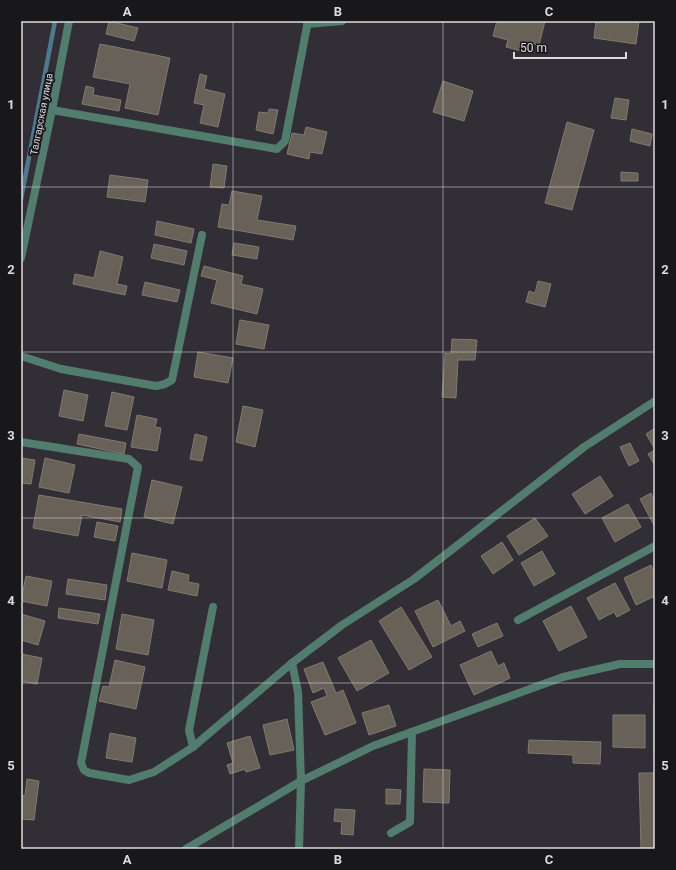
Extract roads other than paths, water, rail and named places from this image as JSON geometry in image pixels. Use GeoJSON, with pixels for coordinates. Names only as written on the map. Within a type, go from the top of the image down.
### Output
{"type":"FeatureCollection","features":[{"type":"Feature","properties":{"kind":"street","name":"Талгарская улица"},"geometry":{"type":"LineString","coordinates":[[21,258],[69,21]]}},
{"type":"Feature","properties":{"kind":"street"},"geometry":{"type":"LineString","coordinates":[[52,110],[276,149],[285,141],[307,23],[342,21]]}},
{"type":"Feature","properties":{"kind":"street"},"geometry":{"type":"LineString","coordinates":[[21,356],[61,369],[156,386],[165,384],[172,380],[202,235]]}},
{"type":"Feature","properties":{"kind":"street"},"geometry":{"type":"LineString","coordinates":[[21,442],[129,460],[138,467],[81,763],[84,770],[89,773],[129,780],[154,772],[194,747],[292,662],[342,625],[414,580],[584,448],[655,401]]}},
{"type":"Feature","properties":{"kind":"street"},"geometry":{"type":"LineString","coordinates":[[518,620],[655,546]]}},
{"type":"Feature","properties":{"kind":"street"},"geometry":{"type":"LineString","coordinates":[[194,747],[189,730],[213,607]]}},
{"type":"Feature","properties":{"kind":"street"},"geometry":{"type":"LineString","coordinates":[[292,662],[298,692],[302,781],[299,849]]}},
{"type":"Feature","properties":{"kind":"street"},"geometry":{"type":"LineString","coordinates":[[186,849],[197,846],[302,781],[373,746],[563,677],[620,664],[655,664]]}},
{"type":"Feature","properties":{"kind":"street"},"geometry":{"type":"LineString","coordinates":[[391,833],[410,822],[412,732]]}},
{"type":"Feature","properties":{"kind":"waterway"},"geometry":{"type":"LineString","coordinates":[[21,199],[55,21]]}}]}
